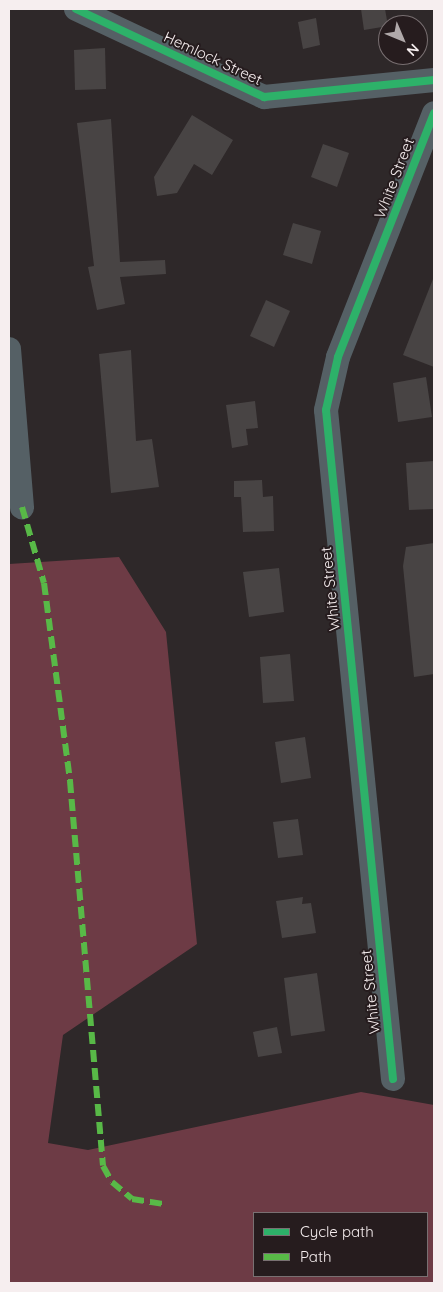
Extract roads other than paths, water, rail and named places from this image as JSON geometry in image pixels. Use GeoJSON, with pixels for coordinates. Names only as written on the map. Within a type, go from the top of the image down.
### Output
{"type":"FeatureCollection","features":[{"type":"Feature","properties":{"kind":"street","name":"Hemlock Street"},"geometry":{"type":"LineString","coordinates":[[76,9],[264,97],[434,80]]}},
{"type":"Feature","properties":{"kind":"street","name":"White Street"},"geometry":{"type":"LineString","coordinates":[[393,1079],[326,410],[338,357],[434,113]]}},
{"type":"Feature","properties":{"kind":"street"},"geometry":{"type":"LineString","coordinates":[[9,348],[22,507]]}}]}
